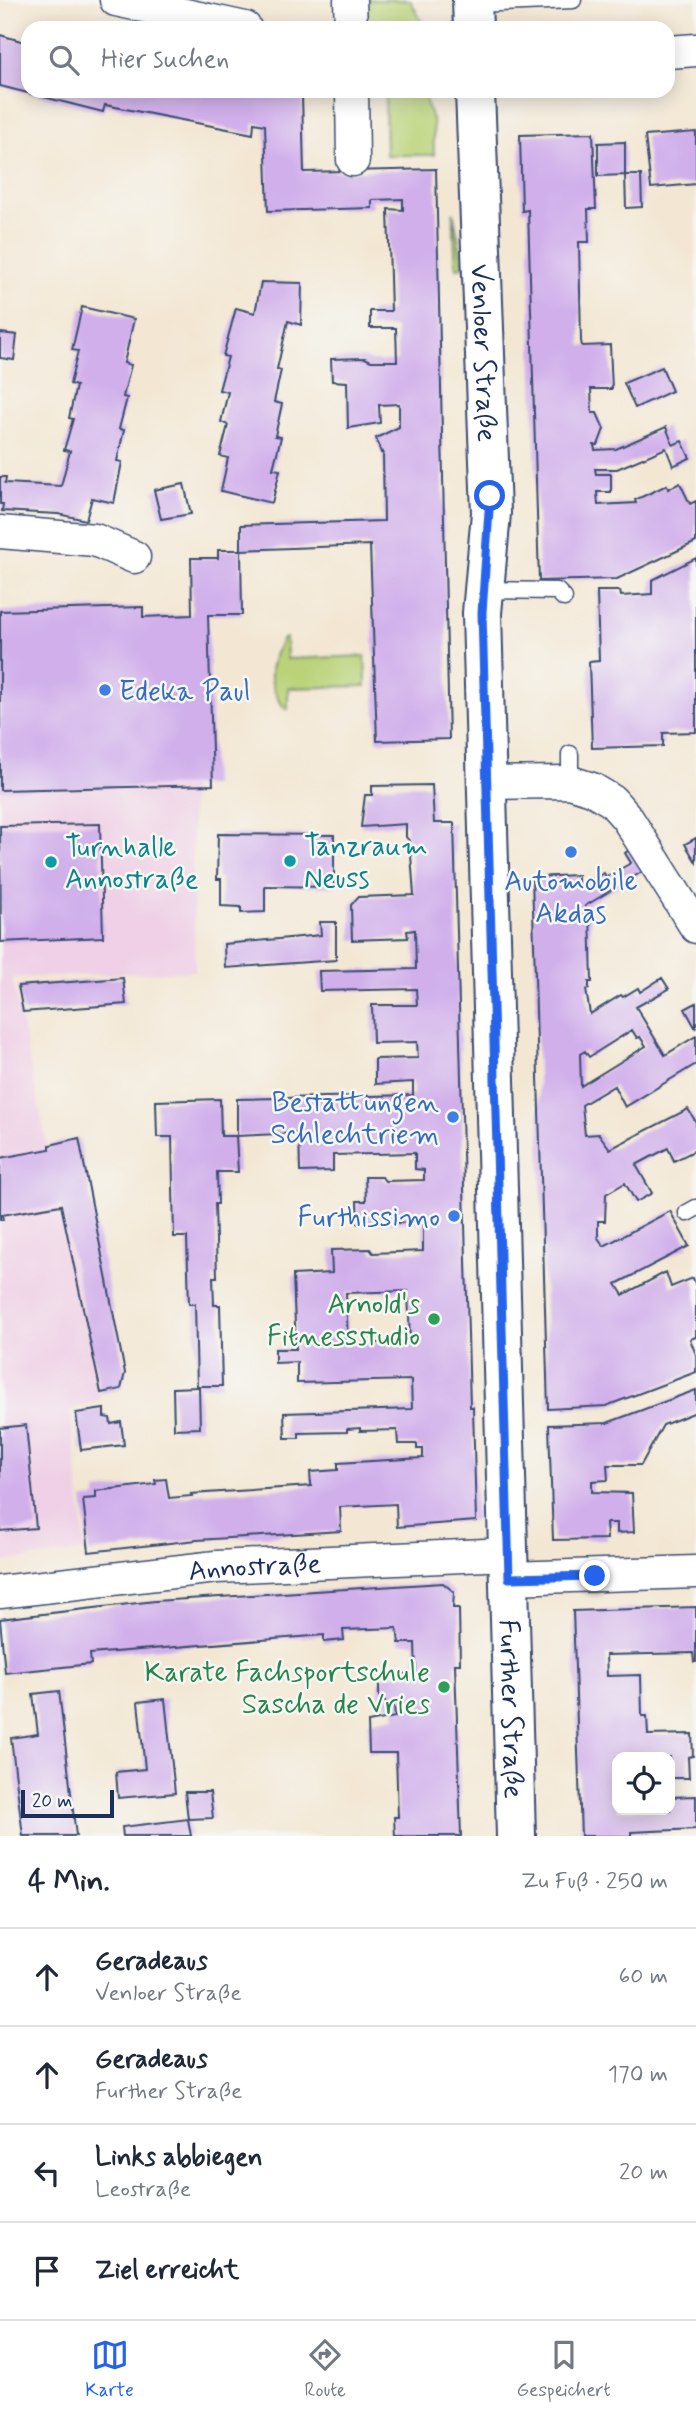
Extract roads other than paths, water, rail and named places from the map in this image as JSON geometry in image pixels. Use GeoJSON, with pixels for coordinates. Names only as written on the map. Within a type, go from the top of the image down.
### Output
{"type":"FeatureCollection","features":[{"type":"Feature","properties":{"kind":"main road","name":"Venloer Straße"},"geometry":{"type":"LineString","coordinates":[[475,98],[491,513],[484,590],[486,783]]}},
{"type":"Feature","properties":{"kind":"main road","name":"Further Straße"},"geometry":{"type":"LineString","coordinates":[[486,783],[516,1836]]}},
{"type":"Feature","properties":{"kind":"street"},"geometry":{"type":"LineString","coordinates":[[116,0],[213,21]]}},
{"type":"Feature","properties":{"kind":"street"},"geometry":{"type":"LineString","coordinates":[[349,0],[350,21]]}},
{"type":"Feature","properties":{"kind":"street"},"geometry":{"type":"LineString","coordinates":[[675,52],[696,50]]}},
{"type":"Feature","properties":{"kind":"street"},"geometry":{"type":"LineString","coordinates":[[352,98],[353,160]]}},
{"type":"Feature","properties":{"kind":"street"},"geometry":{"type":"LineString","coordinates":[[0,532],[95,540],[134,557]]}},
{"type":"Feature","properties":{"kind":"street"},"geometry":{"type":"LineString","coordinates":[[486,783],[570,768],[628,818],[696,927]]}},
{"type":"Feature","properties":{"kind":"street","name":"Annostraße"},"geometry":{"type":"LineString","coordinates":[[0,1592],[216,1567],[508,1566],[696,1572]]}},
{"type":"Feature","properties":{"kind":"lane"},"geometry":{"type":"LineString","coordinates":[[472,11],[573,0]]}},
{"type":"Feature","properties":{"kind":"lane"},"geometry":{"type":"LineString","coordinates":[[484,590],[557,591],[564,598]]}},
{"type":"Feature","properties":{"kind":"place","name":"Edeka Paul"},"geometry":{"type":"Point","coordinates":[105,690]}},
{"type":"Feature","properties":{"kind":"place","name":"Automobile Akdas"},"geometry":{"type":"Point","coordinates":[571,852]}},
{"type":"Feature","properties":{"kind":"place","name":"Tanzraum Neuss"},"geometry":{"type":"Point","coordinates":[290,861]}},
{"type":"Feature","properties":{"kind":"place","name":"Turnhalle Annostraße"},"geometry":{"type":"Point","coordinates":[51,862]}},
{"type":"Feature","properties":{"kind":"place","name":"Bestattungen Schlechtriem"},"geometry":{"type":"Point","coordinates":[453,1117]}},
{"type":"Feature","properties":{"kind":"place","name":"Furthissimo"},"geometry":{"type":"Point","coordinates":[454,1216]}},
{"type":"Feature","properties":{"kind":"place","name":"Arnold's Fitnessstudio"},"geometry":{"type":"Point","coordinates":[434,1319]}},
{"type":"Feature","properties":{"kind":"place","name":"Karate Fachsportschule Sascha de Vries"},"geometry":{"type":"Point","coordinates":[444,1687]}}]}
